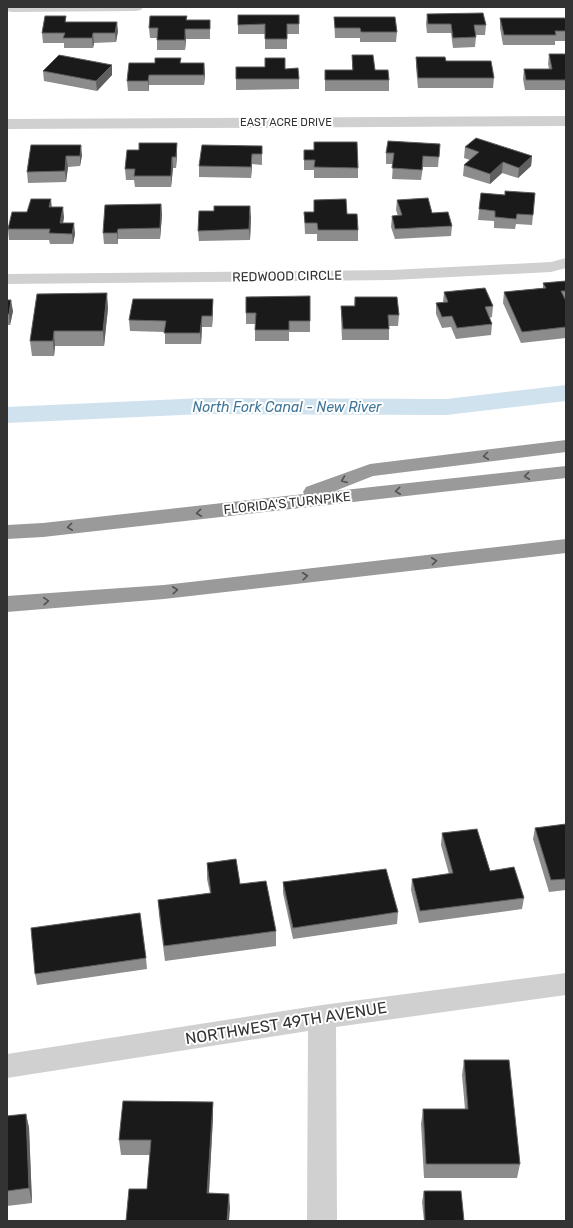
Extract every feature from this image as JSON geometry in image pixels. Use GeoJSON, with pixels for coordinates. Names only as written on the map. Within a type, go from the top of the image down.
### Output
{"type":"FeatureCollection","features":[{"type":"Feature","properties":{"kind":"highway"},"geometry":{"type":"LineString","coordinates":[[284,503],[370,470],[566,446]]}},
{"type":"Feature","properties":{"kind":"highway","name":"FLORIDA'S TURNPIKE"},"geometry":{"type":"LineString","coordinates":[[7,532],[51,529],[566,472]]}},
{"type":"Feature","properties":{"kind":"highway"},"geometry":{"type":"LineString","coordinates":[[7,604],[164,592],[566,546]]}},
{"type":"Feature","properties":{"kind":"street"},"geometry":{"type":"LineString","coordinates":[[11,12],[136,7]]}},
{"type":"Feature","properties":{"kind":"street","name":"EAST ACRE DRIVE"},"geometry":{"type":"LineString","coordinates":[[7,124],[566,121]]}},
{"type":"Feature","properties":{"kind":"street","name":"REDWOOD CIRCLE"},"geometry":{"type":"LineString","coordinates":[[7,279],[392,275],[551,267],[566,262]]}},
{"type":"Feature","properties":{"kind":"street","name":"NORTHWEST 49TH AVENUE"},"geometry":{"type":"LineString","coordinates":[[7,1066],[322,1017],[566,984]]}},
{"type":"Feature","properties":{"kind":"street"},"geometry":{"type":"LineString","coordinates":[[322,1017],[322,1221]]}},
{"type":"Feature","properties":{"kind":"building"},"geometry":{"type":"Polygon","coordinates":[[[483,13],[486,25],[474,25],[476,37],[453,38],[451,24],[428,24],[427,14],[483,13]]]}},
{"type":"Feature","properties":{"kind":"building"},"geometry":{"type":"Polygon","coordinates":[[[238,15],[299,15],[299,24],[287,24],[287,39],[265,39],[265,24],[238,25],[238,15]]]}},
{"type":"Feature","properties":{"kind":"building"},"geometry":{"type":"Polygon","coordinates":[[[45,16],[66,16],[65,22],[117,22],[115,33],[93,33],[92,38],[63,38],[65,33],[42,33],[45,16]]]}},
{"type":"Feature","properties":{"kind":"building"},"geometry":{"type":"Polygon","coordinates":[[[150,16],[187,16],[186,20],[210,20],[210,29],[185,29],[185,40],[157,40],[158,28],[149,28],[150,16]]]}},
{"type":"Feature","properties":{"kind":"building"},"geometry":{"type":"Polygon","coordinates":[[[334,17],[395,17],[397,32],[361,32],[360,28],[335,28],[334,17]]]}},
{"type":"Feature","properties":{"kind":"building"},"geometry":{"type":"Polygon","coordinates":[[[500,18],[565,18],[566,31],[555,31],[556,35],[504,35],[500,18]]]}},
{"type":"Feature","properties":{"kind":"building"},"geometry":{"type":"Polygon","coordinates":[[[549,54],[566,54],[566,80],[526,80],[524,69],[552,69],[549,54]]]}},
{"type":"Feature","properties":{"kind":"building"},"geometry":{"type":"Polygon","coordinates":[[[59,55],[112,65],[96,81],[43,71],[59,55]]]}},
{"type":"Feature","properties":{"kind":"building"},"geometry":{"type":"Polygon","coordinates":[[[352,55],[373,55],[375,70],[388,70],[389,80],[325,80],[325,70],[353,70],[352,55]]]}},
{"type":"Feature","properties":{"kind":"building"},"geometry":{"type":"Polygon","coordinates":[[[416,57],[445,57],[446,61],[491,61],[494,78],[418,78],[416,57]]]}},
{"type":"Feature","properties":{"kind":"building"},"geometry":{"type":"Polygon","coordinates":[[[155,58],[181,58],[180,63],[204,63],[204,75],[149,75],[148,81],[127,81],[129,63],[155,63],[155,58]]]}},
{"type":"Feature","properties":{"kind":"building"},"geometry":{"type":"Polygon","coordinates":[[[265,58],[285,58],[285,69],[298,68],[299,79],[236,79],[236,67],[265,67],[265,58]]]}},
{"type":"Feature","properties":{"kind":"building"},"geometry":{"type":"Polygon","coordinates":[[[476,138],[532,156],[519,168],[503,162],[490,174],[464,165],[479,152],[465,147],[476,138]]]}},
{"type":"Feature","properties":{"kind":"building"},"geometry":{"type":"Polygon","coordinates":[[[388,141],[440,144],[439,157],[423,156],[422,170],[392,168],[394,153],[386,153],[388,141]]]}},
{"type":"Feature","properties":{"kind":"building"},"geometry":{"type":"Polygon","coordinates":[[[314,142],[357,142],[358,168],[314,167],[315,160],[304,160],[304,150],[314,150],[314,142]]]}},
{"type":"Feature","properties":{"kind":"building"},"geometry":{"type":"Polygon","coordinates":[[[139,143],[177,143],[176,157],[172,157],[171,176],[134,176],[135,169],[125,169],[127,150],[139,150],[139,143]]]}},
{"type":"Feature","properties":{"kind":"building"},"geometry":{"type":"Polygon","coordinates":[[[31,145],[81,145],[80,156],[66,156],[65,171],[27,172],[31,145]]]}},
{"type":"Feature","properties":{"kind":"building"},"geometry":{"type":"Polygon","coordinates":[[[202,145],[262,146],[262,154],[252,154],[251,167],[199,166],[202,145]]]}},
{"type":"Feature","properties":{"kind":"building"},"geometry":{"type":"Polygon","coordinates":[[[505,191],[535,193],[533,215],[517,214],[516,219],[495,217],[495,211],[479,209],[481,193],[505,195],[505,191]]]}},
{"type":"Feature","properties":{"kind":"building"},"geometry":{"type":"Polygon","coordinates":[[[428,198],[432,213],[448,212],[452,226],[395,229],[392,216],[402,215],[397,200],[428,198]]]}},
{"type":"Feature","properties":{"kind":"building"},"geometry":{"type":"Polygon","coordinates":[[[31,199],[51,199],[49,207],[63,207],[60,223],[74,223],[72,234],[49,233],[50,229],[8,229],[12,212],[27,212],[31,199]]]}},
{"type":"Feature","properties":{"kind":"building"},"geometry":{"type":"Polygon","coordinates":[[[346,199],[347,214],[357,214],[358,230],[318,230],[317,223],[305,223],[304,212],[314,212],[314,200],[346,199]]]}},
{"type":"Feature","properties":{"kind":"building"},"geometry":{"type":"Polygon","coordinates":[[[161,204],[160,228],[118,229],[117,233],[103,233],[105,205],[161,204]]]}},
{"type":"Feature","properties":{"kind":"building"},"geometry":{"type":"Polygon","coordinates":[[[214,206],[250,206],[249,229],[198,231],[199,211],[214,211],[214,206]]]}},
{"type":"Feature","properties":{"kind":"building"},"geometry":{"type":"Polygon","coordinates":[[[566,281],[566,291],[561,291],[566,301],[566,327],[522,332],[504,292],[546,288],[543,283],[566,281]]]}},
{"type":"Feature","properties":{"kind":"building"},"geometry":{"type":"Polygon","coordinates":[[[485,288],[493,306],[485,307],[492,324],[457,328],[452,316],[442,317],[436,303],[448,302],[444,292],[485,288]]]}},
{"type":"Feature","properties":{"kind":"building"},"geometry":{"type":"Polygon","coordinates":[[[107,293],[103,331],[54,331],[53,341],[30,341],[37,294],[107,293]]]}},
{"type":"Feature","properties":{"kind":"building"},"geometry":{"type":"Polygon","coordinates":[[[310,296],[310,321],[289,321],[289,330],[255,330],[256,313],[246,313],[246,297],[310,296]]]}},
{"type":"Feature","properties":{"kind":"building"},"geometry":{"type":"Polygon","coordinates":[[[355,297],[397,297],[399,315],[388,315],[389,329],[343,329],[341,306],[355,306],[355,297]]]}},
{"type":"Feature","properties":{"kind":"building"},"geometry":{"type":"Polygon","coordinates":[[[133,299],[213,299],[212,316],[202,316],[200,333],[164,333],[166,321],[129,320],[133,299]]]}},
{"type":"Feature","properties":{"kind":"building"},"geometry":{"type":"Polygon","coordinates":[[[7,300],[11,300],[9,314],[7,314],[7,300]]]}},
{"type":"Feature","properties":{"kind":"building"},"geometry":{"type":"Polygon","coordinates":[[[566,824],[566,879],[551,880],[535,828],[566,824]]]}},
{"type":"Feature","properties":{"kind":"building"},"geometry":{"type":"Polygon","coordinates":[[[477,829],[490,871],[514,867],[524,898],[420,911],[412,879],[453,873],[442,833],[477,829]]]}},
{"type":"Feature","properties":{"kind":"building"},"geometry":{"type":"Polygon","coordinates":[[[236,859],[240,884],[266,881],[276,931],[164,946],[158,900],[211,893],[207,863],[236,859]]]}},
{"type":"Feature","properties":{"kind":"building"},"geometry":{"type":"Polygon","coordinates":[[[386,869],[398,912],[293,928],[283,882],[386,869]]]}},
{"type":"Feature","properties":{"kind":"building"},"geometry":{"type":"Polygon","coordinates":[[[140,913],[146,958],[35,974],[31,928],[140,913]]]}},
{"type":"Feature","properties":{"kind":"building"},"geometry":{"type":"Polygon","coordinates":[[[464,1060],[509,1060],[520,1164],[426,1164],[423,1109],[468,1109],[464,1060]]]}},
{"type":"Feature","properties":{"kind":"building"},"geometry":{"type":"Polygon","coordinates":[[[123,1101],[213,1102],[207,1193],[229,1194],[227,1221],[126,1221],[129,1189],[147,1189],[151,1140],[119,1140],[123,1101]]]}},
{"type":"Feature","properties":{"kind":"building"},"geometry":{"type":"Polygon","coordinates":[[[26,1114],[29,1188],[7,1191],[7,1116],[26,1114]]]}},
{"type":"Feature","properties":{"kind":"building"},"geometry":{"type":"Polygon","coordinates":[[[424,1191],[461,1191],[464,1221],[425,1221],[424,1191]]]}},
{"type":"Feature","properties":{"kind":"waterway","name":"North Fork Canal - New River"},"geometry":{"type":"LineString","coordinates":[[7,415],[203,406],[446,407],[566,393]]}}]}
